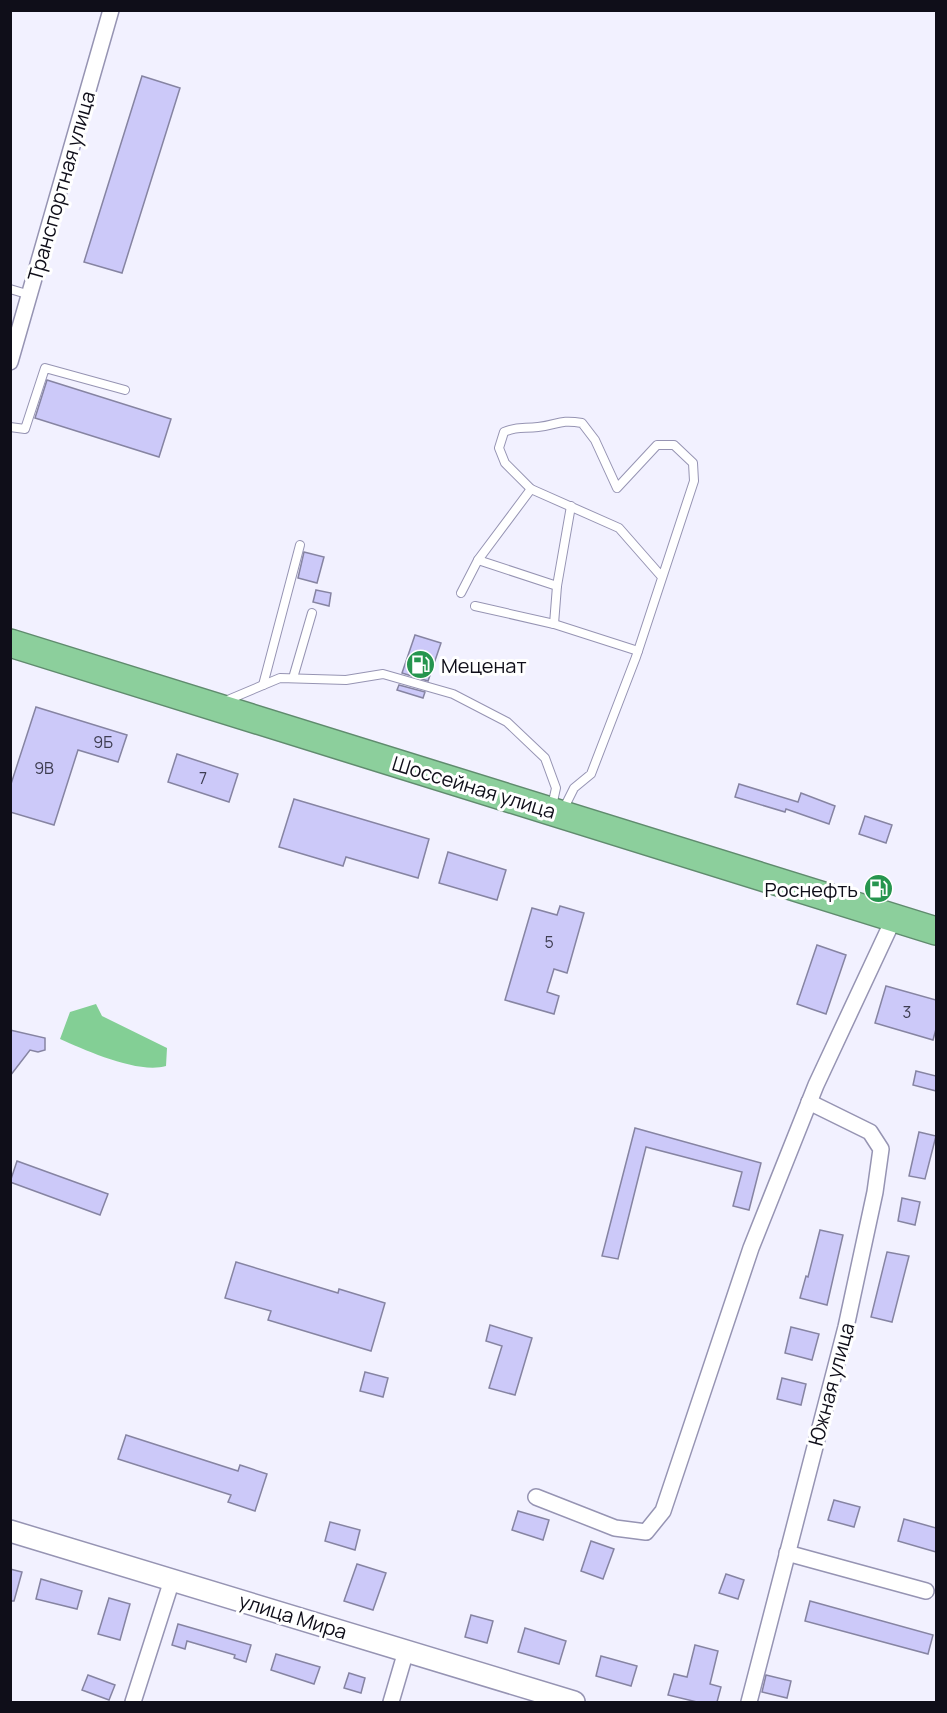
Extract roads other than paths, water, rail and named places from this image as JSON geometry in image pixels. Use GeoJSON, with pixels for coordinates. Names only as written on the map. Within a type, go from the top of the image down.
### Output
{"type":"FeatureCollection","features":[{"type":"Feature","properties":{"kind":"highway","name":"Шоссейная улица"},"geometry":{"type":"LineString","coordinates":[[10,643],[936,931]]}},
{"type":"Feature","properties":{"kind":"street","name":"Транспортная улица"},"geometry":{"type":"LineString","coordinates":[[10,362],[111,10]]}},
{"type":"Feature","properties":{"kind":"street"},"geometry":{"type":"LineString","coordinates":[[536,1497],[615,1528],[646,1532],[663,1511],[751,1248],[809,1102],[894,918]]}},
{"type":"Feature","properties":{"kind":"street","name":"Южная улица"},"geometry":{"type":"LineString","coordinates":[[748,1702],[846,1327],[875,1192],[881,1149],[870,1132],[809,1102]]}},
{"type":"Feature","properties":{"kind":"street","name":"улица Мира"},"geometry":{"type":"LineString","coordinates":[[10,1531],[406,1651],[548,1699],[574,1702]]}},
{"type":"Feature","properties":{"kind":"street"},"geometry":{"type":"LineString","coordinates":[[787,1553],[926,1591]]}},
{"type":"Feature","properties":{"kind":"street"},"geometry":{"type":"LineString","coordinates":[[133,1702],[172,1580]]}},
{"type":"Feature","properties":{"kind":"street"},"geometry":{"type":"LineString","coordinates":[[391,1702],[406,1651]]}},
{"type":"Feature","properties":{"kind":"lane"},"geometry":{"type":"LineString","coordinates":[[10,290],[30,295]]}},
{"type":"Feature","properties":{"kind":"lane"},"geometry":{"type":"LineString","coordinates":[[10,427],[25,429],[45,368],[125,390]]}},
{"type":"Feature","properties":{"kind":"lane"},"geometry":{"type":"LineString","coordinates":[[556,813],[574,788],[591,774],[638,651],[694,481],[693,463],[674,445],[657,445],[617,489],[595,440],[582,423],[563,420],[538,427],[516,426],[504,432],[499,448],[505,463],[531,489],[619,528],[662,577]]}},
{"type":"Feature","properties":{"kind":"lane"},"geometry":{"type":"LineString","coordinates":[[461,593],[478,560],[531,489]]}},
{"type":"Feature","properties":{"kind":"lane"},"geometry":{"type":"LineString","coordinates":[[555,624],[557,586],[571,506]]}},
{"type":"Feature","properties":{"kind":"lane"},"geometry":{"type":"LineString","coordinates":[[262,685],[300,545]]}},
{"type":"Feature","properties":{"kind":"lane"},"geometry":{"type":"LineString","coordinates":[[478,560],[557,586]]}},
{"type":"Feature","properties":{"kind":"lane"},"geometry":{"type":"LineString","coordinates":[[475,606],[555,624],[638,651]]}},
{"type":"Feature","properties":{"kind":"lane"},"geometry":{"type":"LineString","coordinates":[[293,678],[312,613]]}},
{"type":"Feature","properties":{"kind":"lane"},"geometry":{"type":"LineString","coordinates":[[214,706],[280,678],[346,680],[383,674],[453,694],[507,722],[545,758],[556,788],[556,813]]}},
{"type":"Feature","properties":{"kind":"place","name":"Меценат"},"geometry":{"type":"Point","coordinates":[420,665]}},
{"type":"Feature","properties":{"kind":"place","name":"Роснефть"},"geometry":{"type":"Point","coordinates":[879,889]}}]}
